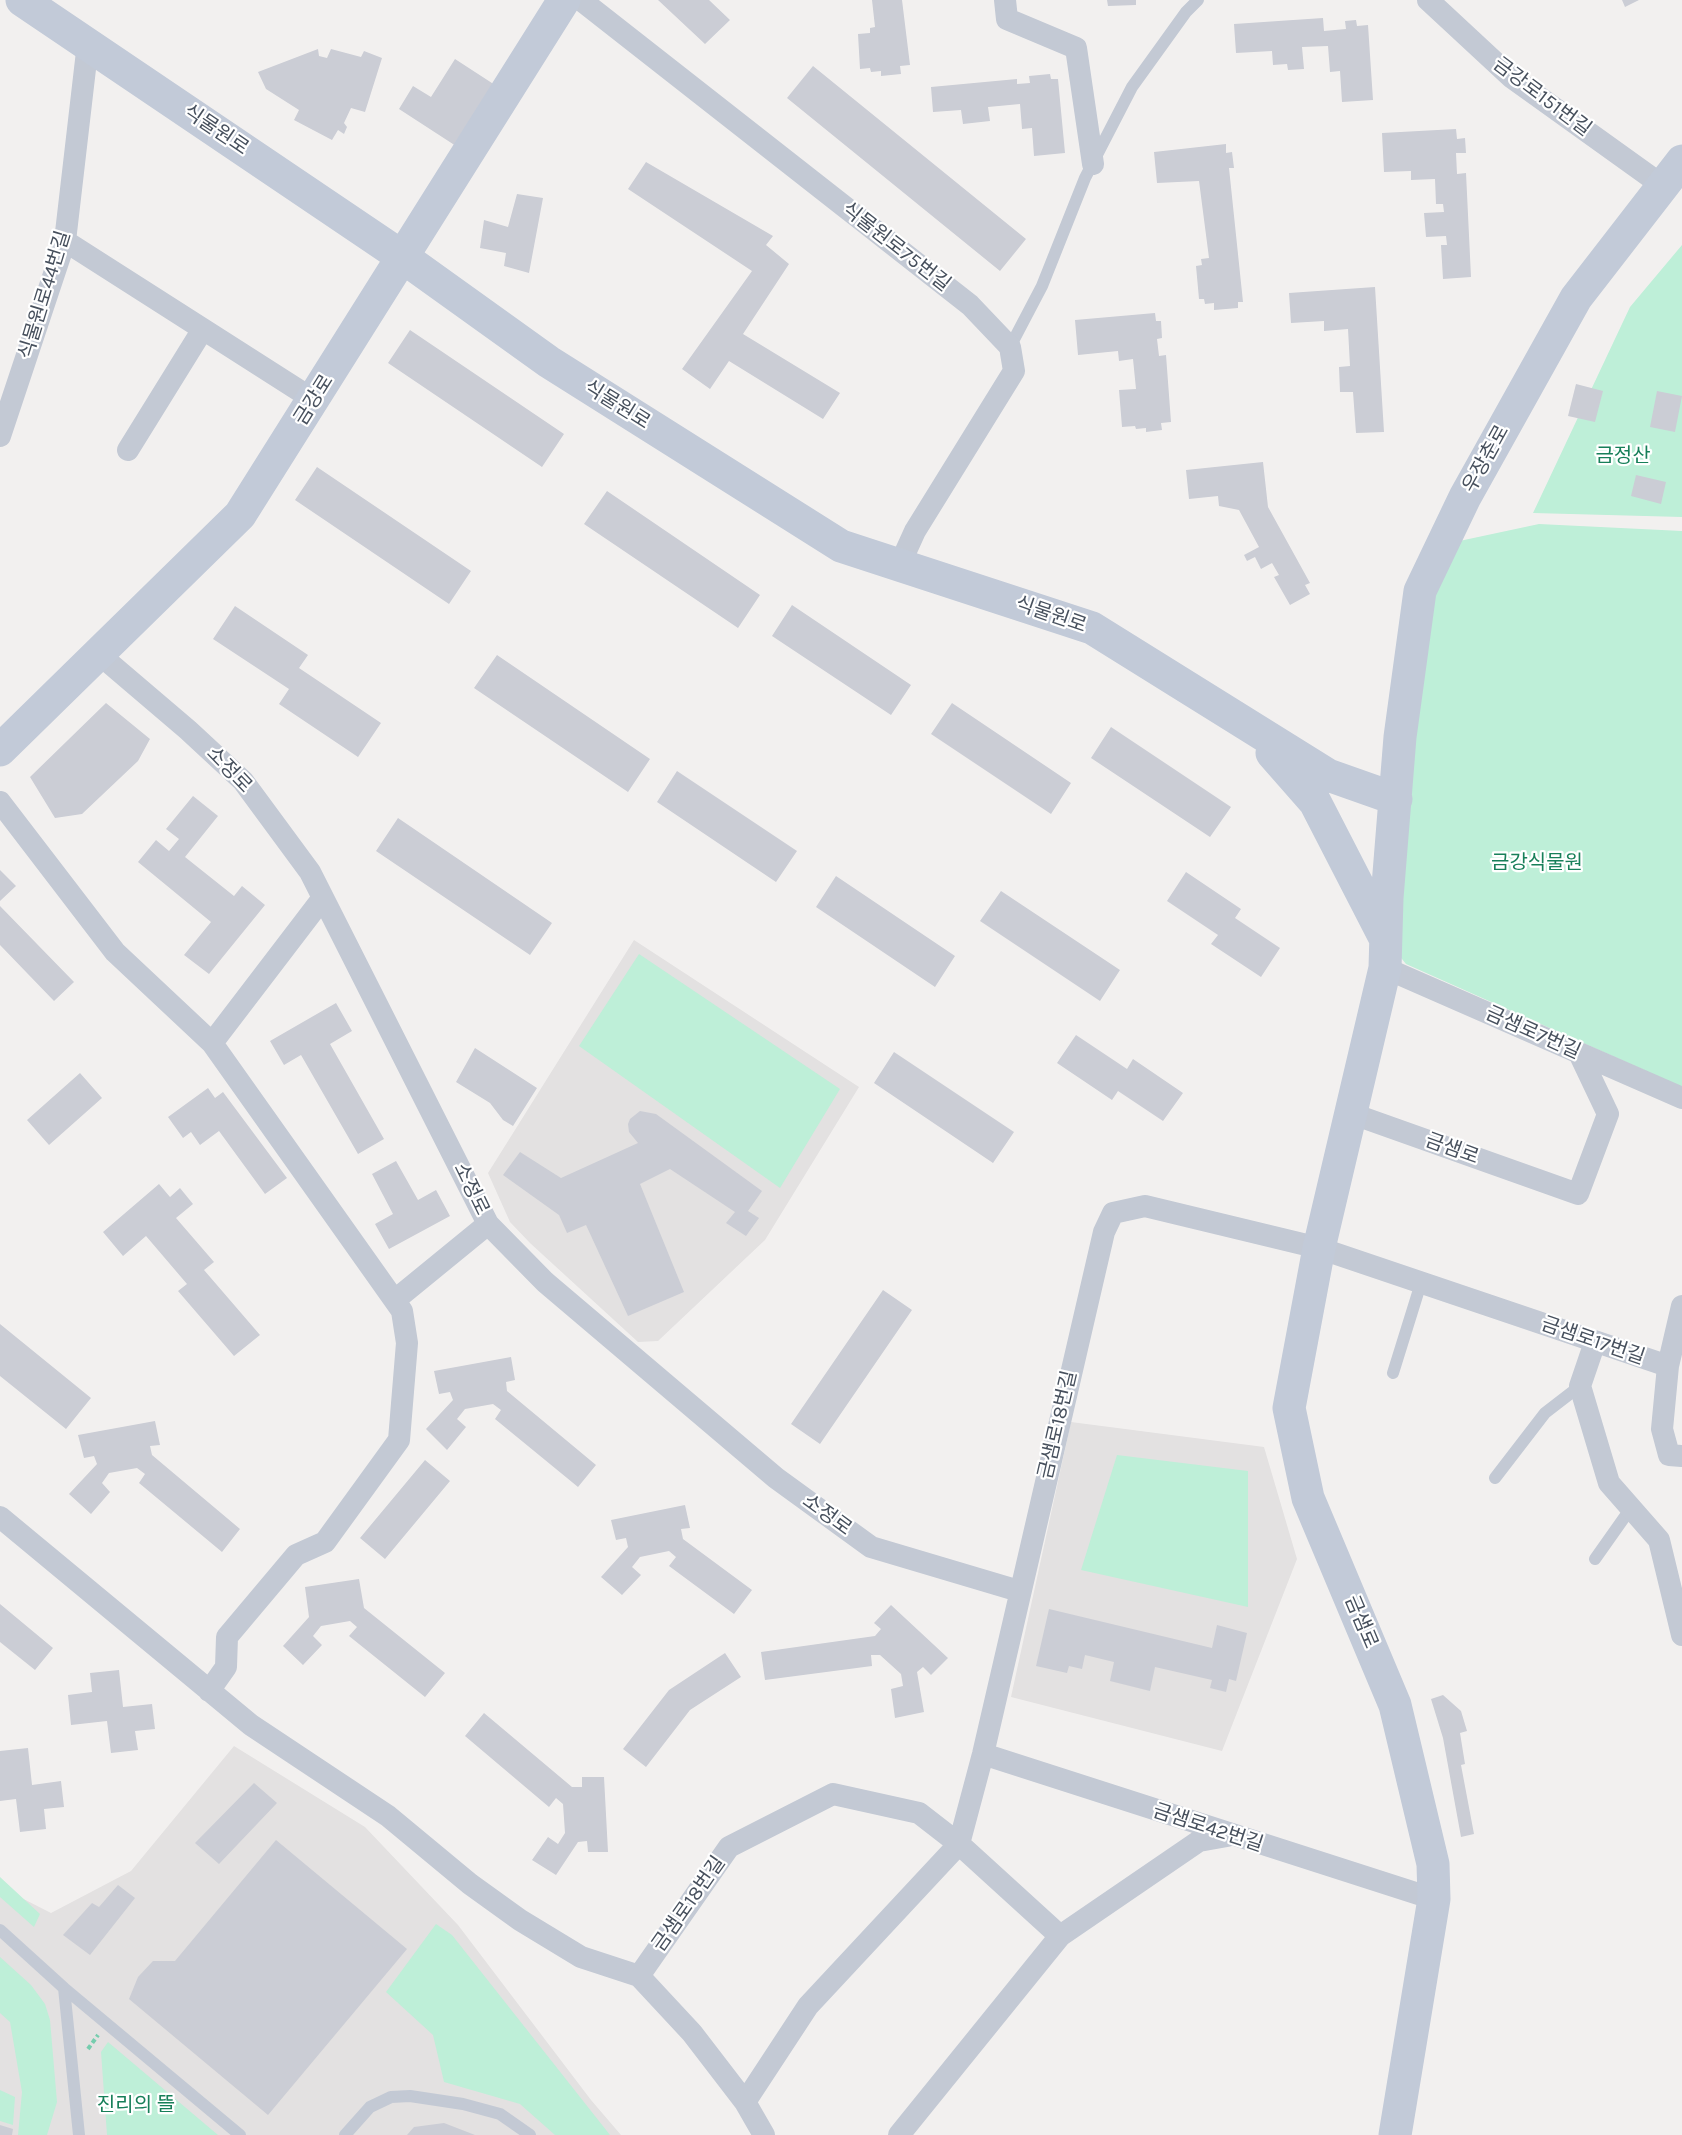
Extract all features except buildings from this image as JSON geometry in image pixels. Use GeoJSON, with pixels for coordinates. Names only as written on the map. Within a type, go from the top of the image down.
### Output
{"type":"FeatureCollection","features":[{"type":"Feature","properties":{"kind":"main road","name":"식물원로"},"geometry":{"type":"LineString","coordinates":[[22,0],[404,258],[549,362],[841,546],[1092,628],[1253,731],[1328,775],[1396,799]]}},
{"type":"Feature","properties":{"kind":"main road","name":"금강로"},"geometry":{"type":"LineString","coordinates":[[0,750],[100,655],[240,515],[404,258],[564,0]]}},
{"type":"Feature","properties":{"kind":"main road","name":"우장춘로"},"geometry":{"type":"LineString","coordinates":[[1396,799],[1400,737],[1420,591],[1465,497],[1576,298],[1672,173]]}},
{"type":"Feature","properties":{"kind":"main road","name":"식물원로"},"geometry":{"type":"LineString","coordinates":[[1253,731],[1315,802],[1385,954]]}},
{"type":"Feature","properties":{"kind":"main road","name":"금샘로"},"geometry":{"type":"LineString","coordinates":[[1395,2135],[1434,1899],[1433,1864],[1395,1705],[1308,1498],[1289,1408],[1319,1248],[1385,954],[1396,799]]}},
{"type":"Feature","properties":{"kind":"street","name":"식물원로75번길"},"geometry":{"type":"LineString","coordinates":[[581,0],[970,305],[1010,347]]}},
{"type":"Feature","properties":{"kind":"street"},"geometry":{"type":"LineString","coordinates":[[1005,0],[1007,19],[1076,48],[1093,164]]}},
{"type":"Feature","properties":{"kind":"street","name":"금강로151번길"},"geometry":{"type":"LineString","coordinates":[[1428,0],[1511,77],[1672,173]]}},
{"type":"Feature","properties":{"kind":"street","name":"식물원로44번길"},"geometry":{"type":"LineString","coordinates":[[0,436],[65,241],[88,43]]}},
{"type":"Feature","properties":{"kind":"street"},"geometry":{"type":"LineString","coordinates":[[65,241],[314,400]]}},
{"type":"Feature","properties":{"kind":"street"},"geometry":{"type":"LineString","coordinates":[[128,450],[203,329]]}},
{"type":"Feature","properties":{"kind":"street"},"geometry":{"type":"LineString","coordinates":[[900,564],[915,531],[1014,371],[1010,347]]}},
{"type":"Feature","properties":{"kind":"street","name":"소정로"},"geometry":{"type":"LineString","coordinates":[[100,655],[188,730],[243,781],[310,872],[488,1224],[545,1282],[776,1478],[871,1547],[1019,1590]]}},
{"type":"Feature","properties":{"kind":"street"},"geometry":{"type":"LineString","coordinates":[[0,802],[115,952],[212,1043],[402,1311],[407,1343],[399,1440],[325,1542],[296,1555],[227,1637],[226,1667],[209,1690]]}},
{"type":"Feature","properties":{"kind":"street"},"geometry":{"type":"LineString","coordinates":[[212,1043],[322,899]]}},
{"type":"Feature","properties":{"kind":"street","name":"금샘로7번길"},"geometry":{"type":"LineString","coordinates":[[1385,954],[1579,1053],[1682,1098]]}},
{"type":"Feature","properties":{"kind":"street","name":"금샘로"},"geometry":{"type":"LineString","coordinates":[[1350,1113],[1578,1194],[1608,1114],[1579,1053]]}},
{"type":"Feature","properties":{"kind":"street","name":"금샘로18번길"},"geometry":{"type":"LineString","coordinates":[[745,2102],[808,2006],[959,1844],[983,1754],[1019,1590],[1104,1232],[1113,1213],[1145,1206],[1319,1248]]}},
{"type":"Feature","properties":{"kind":"street"},"geometry":{"type":"LineString","coordinates":[[395,1300],[488,1224]]}},
{"type":"Feature","properties":{"kind":"street","name":"금샘로17번길"},"geometry":{"type":"LineString","coordinates":[[1319,1248],[1668,1366],[1662,1429],[1669,1455],[1682,1456]]}},
{"type":"Feature","properties":{"kind":"street"},"geometry":{"type":"LineString","coordinates":[[1668,1366],[1682,1306]]}},
{"type":"Feature","properties":{"kind":"street"},"geometry":{"type":"LineString","coordinates":[[1595,1342],[1580,1386],[1609,1483],[1659,1539],[1682,1635]]}},
{"type":"Feature","properties":{"kind":"street"},"geometry":{"type":"LineString","coordinates":[[0,1517],[251,1725],[388,1816],[470,1884],[520,1920],[581,1957],[639,1976],[692,2033],[745,2102],[764,2135]]}},
{"type":"Feature","properties":{"kind":"street","name":"금샘로42번길"},"geometry":{"type":"LineString","coordinates":[[983,1754],[1231,1836],[1434,1899]]}},
{"type":"Feature","properties":{"kind":"street","name":"금샘로18번길"},"geometry":{"type":"LineString","coordinates":[[639,1976],[729,1846],[833,1794],[919,1813],[959,1844],[1060,1936]]}},
{"type":"Feature","properties":{"kind":"street"},"geometry":{"type":"LineString","coordinates":[[899,2135],[1060,1936],[1199,1841],[1231,1836]]}},
{"type":"Feature","properties":{"kind":"lane"},"geometry":{"type":"LineString","coordinates":[[1010,347],[1042,286],[1093,164],[1132,87],[1186,12],[1198,0]]}},
{"type":"Feature","properties":{"kind":"lane"},"geometry":{"type":"LineString","coordinates":[[1393,1373],[1421,1283]]}},
{"type":"Feature","properties":{"kind":"lane"},"geometry":{"type":"LineString","coordinates":[[1495,1478],[1545,1413],[1580,1386]]}},
{"type":"Feature","properties":{"kind":"lane"},"geometry":{"type":"LineString","coordinates":[[1595,1559],[1631,1508]]}},
{"type":"Feature","properties":{"kind":"lane"},"geometry":{"type":"LineString","coordinates":[[0,1930],[64,1988],[240,2135]]}},
{"type":"Feature","properties":{"kind":"lane"},"geometry":{"type":"LineString","coordinates":[[64,1988],[79,2135]]}},
{"type":"Feature","properties":{"kind":"lane"},"geometry":{"type":"LineString","coordinates":[[345,2135],[370,2107],[391,2097],[410,2096],[463,2104],[500,2114],[530,2135]]}},
{"type":"Feature","properties":{"kind":"lane"},"geometry":{"type":"LineString","coordinates":[[69,2135],[76,2112]]}},
{"type":"Feature","properties":{"kind":"path"},"geometry":{"type":"LineString","coordinates":[[88,2049],[104,2028]]}},
{"type":"Feature","properties":{"kind":"shaded area"},"geometry":{"type":"Polygon","coordinates":[[[634,940],[859,1087],[765,1240],[658,1341],[638,1342],[510,1222],[488,1173],[634,940]]]}},
{"type":"Feature","properties":{"kind":"shaded area"},"geometry":{"type":"Polygon","coordinates":[[[1071,1422],[1264,1447],[1297,1559],[1222,1751],[1011,1697],[1071,1422]]]}},
{"type":"Feature","properties":{"kind":"shaded area"},"geometry":{"type":"Polygon","coordinates":[[[234,1746],[365,1827],[458,1925],[591,2100],[621,2135],[0,2135],[0,1887],[51,1913],[131,1871],[234,1746]]]}},
{"type":"Feature","properties":{"kind":"green space","name":"금정산"},"geometry":{"type":"Polygon","coordinates":[[[1682,245],[1682,517],[1533,513],[1630,307],[1682,245]]]}},
{"type":"Feature","properties":{"kind":"green space","name":"금강식물원"},"geometry":{"type":"Polygon","coordinates":[[[1539,524],[1682,531],[1682,1087],[1406,964],[1386,939],[1436,546],[1539,524]]]}},
{"type":"Feature","properties":{"kind":"green space"},"geometry":{"type":"Polygon","coordinates":[[[639,954],[840,1089],[780,1188],[579,1046],[639,954]]]}},
{"type":"Feature","properties":{"kind":"green space"},"geometry":{"type":"Polygon","coordinates":[[[1117,1455],[1248,1471],[1248,1607],[1081,1570],[1117,1455]]]}},
{"type":"Feature","properties":{"kind":"green space"},"geometry":{"type":"Polygon","coordinates":[[[0,1877],[40,1914],[34,1927],[0,1897],[0,1877]]]}},
{"type":"Feature","properties":{"kind":"green space"},"geometry":{"type":"Polygon","coordinates":[[[436,1924],[452,1935],[610,2135],[555,2135],[520,2104],[444,2082],[433,2035],[386,1992],[436,1924]]]}},
{"type":"Feature","properties":{"kind":"green space"},"geometry":{"type":"Polygon","coordinates":[[[0,1957],[31,1985],[45,2004],[50,2020],[57,2102],[47,2135],[18,2135],[22,2092],[10,2022],[0,2013],[0,1957]]]}},
{"type":"Feature","properties":{"kind":"green space","name":"진리의 뜰"},"geometry":{"type":"Polygon","coordinates":[[[108,2042],[218,2135],[107,2135],[101,2052],[108,2042]]]}},
{"type":"Feature","properties":{"kind":"green space"},"geometry":{"type":"Polygon","coordinates":[[[0,2090],[15,2097],[13,2125],[0,2121],[0,2090]]]}}]}
